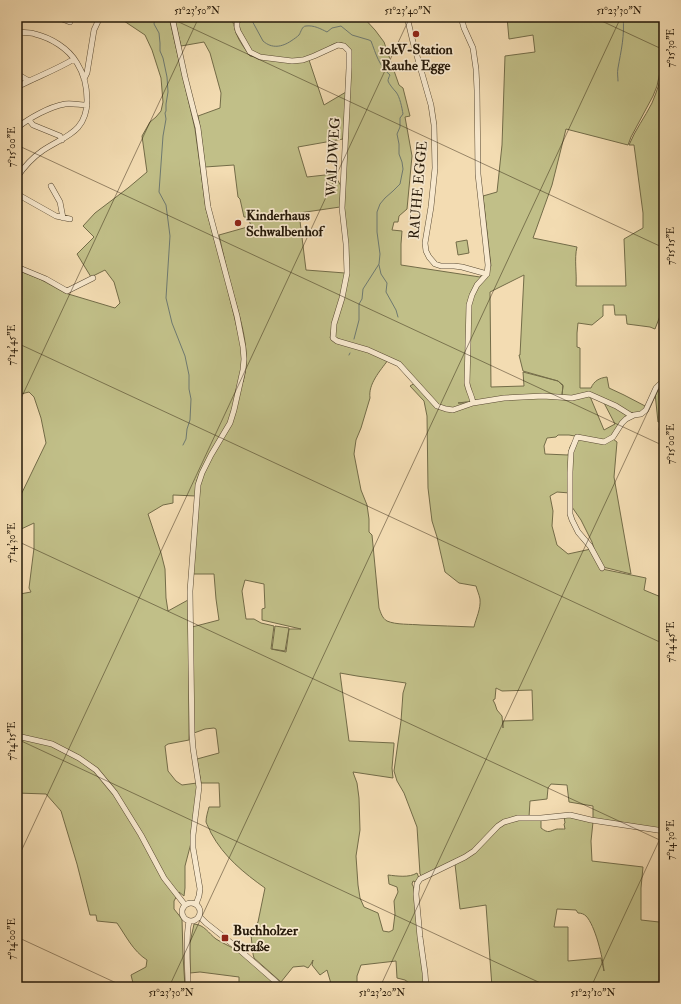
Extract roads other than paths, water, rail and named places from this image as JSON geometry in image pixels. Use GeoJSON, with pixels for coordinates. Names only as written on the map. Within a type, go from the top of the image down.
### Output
{"type":"FeatureCollection","features":[{"type":"Feature","properties":{"kind":"street"},"geometry":{"type":"LineString","coordinates":[[57,17],[70,22]]}},
{"type":"Feature","properties":{"kind":"street"},"geometry":{"type":"LineString","coordinates":[[84,78],[87,74],[94,30],[100,17]]}},
{"type":"Feature","properties":{"kind":"street"},"geometry":{"type":"LineString","coordinates":[[172,17],[198,128],[208,207],[237,316],[244,359],[243,370],[230,423],[202,473],[198,485],[197,495],[190,591],[192,734],[199,787],[193,835],[193,848],[200,889],[196,904]]}},
{"type":"Feature","properties":{"kind":"street","name":"WALDWEG"},"geometry":{"type":"LineString","coordinates":[[240,17],[237,22],[238,31],[250,52],[260,57],[292,61],[303,60],[338,45],[344,46],[349,51],[342,208],[346,244],[347,274],[334,324],[333,338],[337,341],[368,350],[399,364],[437,406],[453,410],[473,403],[504,398],[553,396],[572,398],[589,394],[616,406],[632,416]]}},
{"type":"Feature","properties":{"kind":"street","name":"RAUHE EGGE"},"geometry":{"type":"LineString","coordinates":[[407,17],[412,42],[431,105],[434,125],[435,168],[425,243],[426,251],[429,257],[436,264],[441,266],[462,267],[487,274]]}},
{"type":"Feature","properties":{"kind":"street"},"geometry":{"type":"LineString","coordinates":[[461,17],[473,48],[476,69],[478,174],[488,264],[487,274],[477,285],[469,305],[467,383],[473,403]]}},
{"type":"Feature","properties":{"kind":"street"},"geometry":{"type":"LineString","coordinates":[[17,32],[35,34],[52,41],[65,49],[80,69],[84,78],[87,93],[86,113],[77,129],[70,136],[41,152],[29,162],[17,178]]}},
{"type":"Feature","properties":{"kind":"street"},"geometry":{"type":"LineString","coordinates":[[17,87],[59,68],[74,59]]}},
{"type":"Feature","properties":{"kind":"street"},"geometry":{"type":"LineString","coordinates":[[17,74],[29,81]]}},
{"type":"Feature","properties":{"kind":"street"},"geometry":{"type":"LineString","coordinates":[[17,128],[38,114],[65,104],[87,105]]}},
{"type":"Feature","properties":{"kind":"street"},"geometry":{"type":"LineString","coordinates":[[29,120],[33,125],[60,136],[62,140]]}},
{"type":"Feature","properties":{"kind":"street"},"geometry":{"type":"LineString","coordinates":[[51,186],[61,207],[63,218]]}},
{"type":"Feature","properties":{"kind":"street"},"geometry":{"type":"LineString","coordinates":[[17,194],[51,214],[70,219]]}},
{"type":"Feature","properties":{"kind":"street"},"geometry":{"type":"LineString","coordinates":[[51,214],[61,207]]}},
{"type":"Feature","properties":{"kind":"street"},"geometry":{"type":"LineString","coordinates":[[17,267],[46,279],[67,291],[94,278]]}},
{"type":"Feature","properties":{"kind":"street"},"geometry":{"type":"LineString","coordinates":[[602,568],[590,546],[578,532],[572,520],[570,508],[571,452],[577,437],[604,442],[613,437],[624,421],[632,416],[642,414],[646,410],[656,388],[664,380]]}},
{"type":"Feature","properties":{"kind":"street"},"geometry":{"type":"LineString","coordinates":[[17,736],[52,744],[80,758],[96,770],[115,793],[141,835],[164,878],[185,905]]}},
{"type":"Feature","properties":{"kind":"street"},"geometry":{"type":"LineString","coordinates":[[426,987],[416,906],[417,884],[420,879],[425,876],[474,851],[498,826],[504,822],[518,818],[542,818],[567,815],[664,831]]}},
{"type":"Feature","properties":{"kind":"street"},"geometry":{"type":"LineString","coordinates":[[189,903],[196,904],[200,910],[199,916],[195,920],[189,921],[185,919],[182,916],[182,910],[185,905],[189,903]]}},
{"type":"Feature","properties":{"kind":"street"},"geometry":{"type":"LineString","coordinates":[[199,916],[281,987]]}},
{"type":"Feature","properties":{"kind":"street"},"geometry":{"type":"LineString","coordinates":[[188,987],[189,921]]}},
{"type":"Feature","properties":{"kind":"waterway"},"geometry":{"type":"LineString","coordinates":[[155,17],[154,24],[159,33],[160,51],[167,77],[168,92],[159,192],[166,205],[170,236],[166,298],[172,323],[185,356],[189,375],[191,399],[190,420],[186,439],[183,445]]}},
{"type":"Feature","properties":{"kind":"waterway"},"geometry":{"type":"LineString","coordinates":[[250,17],[263,41],[266,44],[273,46],[281,46],[291,41],[299,35],[305,26],[315,27],[327,32],[332,28],[341,26],[352,35],[371,41],[380,64],[390,75],[388,81],[400,100],[403,114],[400,118],[400,127],[397,134],[399,154],[403,169],[400,184],[380,204],[377,212],[377,232],[380,254],[379,264],[363,289],[362,299],[359,304],[359,320],[354,339]]}},
{"type":"Feature","properties":{"kind":"waterway"},"geometry":{"type":"LineString","coordinates":[[618,81],[618,70],[623,37],[623,17]]}},
{"type":"Feature","properties":{"kind":"waterway"},"geometry":{"type":"LineString","coordinates":[[379,265],[381,274],[387,283],[386,292],[396,310],[398,317]]}},
{"type":"Feature","properties":{"kind":"place","name":"10kV-Station Rauhe Egge"},"geometry":{"type":"Point","coordinates":[416,34]}},
{"type":"Feature","properties":{"kind":"place","name":"Kinderhaus Schwalbenhof"},"geometry":{"type":"Point","coordinates":[238,223]}},
{"type":"Feature","properties":{"kind":"place","name":"Buchholzer Straße"},"geometry":{"type":"Point","coordinates":[225,938]}}]}
